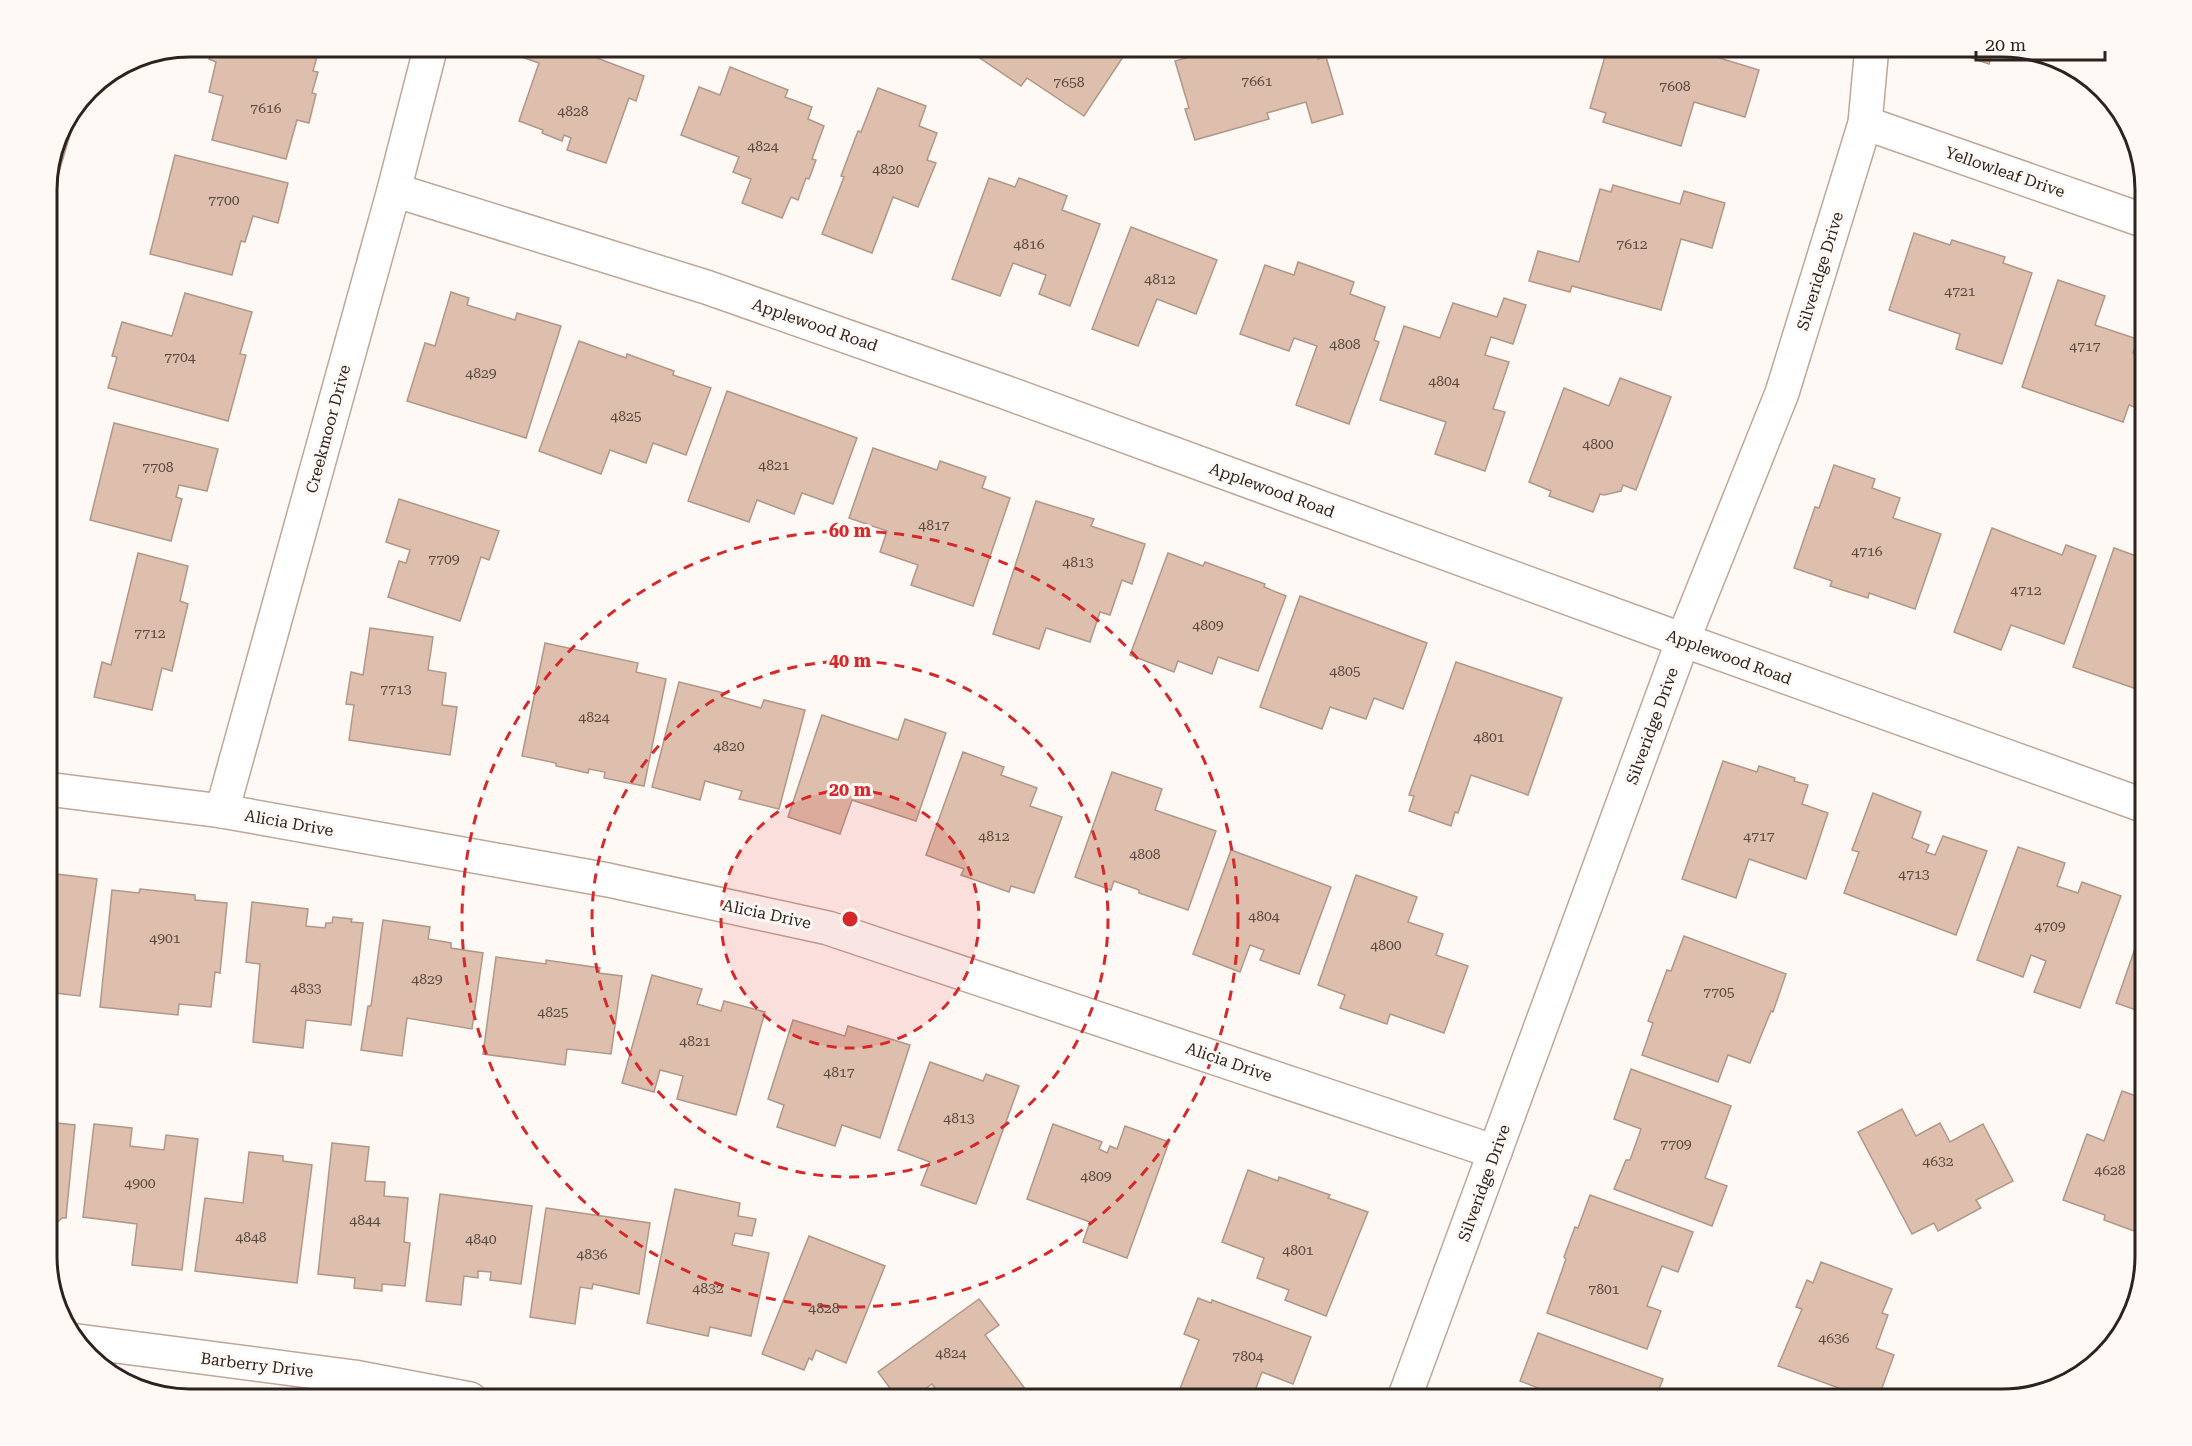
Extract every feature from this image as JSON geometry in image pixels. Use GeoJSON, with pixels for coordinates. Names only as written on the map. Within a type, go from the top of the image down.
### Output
{"type":"FeatureCollection","features":[{"type":"Feature","properties":{"kind":"street","name":"Creekmoor Drive"},"geometry":{"type":"LineString","coordinates":[[222,811],[394,190],[428,57]]}},
{"type":"Feature","properties":{"kind":"street","name":"Silveridge Drive"},"geometry":{"type":"LineString","coordinates":[[1408,1389],[1683,640],[1782,393],[1865,123],[1871,57]]}},
{"type":"Feature","properties":{"kind":"street","name":"Yellowleaf Drive"},"geometry":{"type":"LineString","coordinates":[[1865,123],[2135,218]]}},
{"type":"Feature","properties":{"kind":"street","name":"Applewood Road"},"geometry":{"type":"LineString","coordinates":[[394,190],[706,287],[1002,391],[2135,802]]}},
{"type":"Feature","properties":{"kind":"street","name":"Alicia Drive"},"geometry":{"type":"LineString","coordinates":[[57,790],[222,811],[608,880],[828,928],[1495,1152]]}},
{"type":"Feature","properties":{"kind":"street","name":"Barberry Drive"},"geometry":{"type":"LineString","coordinates":[[89,1342],[354,1377],[415,1389]]}},
{"type":"Feature","properties":{"kind":"building"},"geometry":{"type":"Polygon","coordinates":[[[210,57],[317,57],[313,71],[318,72],[312,93],[316,94],[309,123],[297,120],[286,159],[212,140],[223,96],[209,92],[216,62],[209,59],[210,57]]]}},
{"type":"Feature","properties":{"kind":"building"},"geometry":{"type":"Polygon","coordinates":[[[522,57],[595,57],[644,76],[636,101],[629,98],[606,163],[567,150],[571,138],[564,135],[562,141],[542,133],[543,130],[519,121],[539,63],[522,57]]]}},
{"type":"Feature","properties":{"kind":"building"},"geometry":{"type":"Polygon","coordinates":[[[978,57],[1123,57],[1084,116],[1027,78],[1021,86],[978,57]]]}},
{"type":"Feature","properties":{"kind":"building"},"geometry":{"type":"Polygon","coordinates":[[[1190,57],[1317,57],[1318,59],[1326,57],[1343,114],[1312,123],[1306,102],[1267,113],[1269,119],[1195,140],[1185,109],[1189,108],[1175,61],[1190,57]]]}},
{"type":"Feature","properties":{"kind":"building"},"geometry":{"type":"Polygon","coordinates":[[[1605,57],[1716,57],[1759,70],[1745,117],[1694,102],[1681,146],[1603,122],[1606,113],[1590,108],[1605,57]]]}},
{"type":"Feature","properties":{"kind":"building"},"geometry":{"type":"Polygon","coordinates":[[[1969,57],[1991,57],[1989,64],[1969,57]]]}},
{"type":"Feature","properties":{"kind":"building"},"geometry":{"type":"Polygon","coordinates":[[[730,67],[788,90],[785,97],[812,107],[808,119],[824,126],[812,159],[816,160],[809,179],[806,178],[798,200],[791,197],[782,218],[742,203],[751,179],[733,172],[739,157],[681,135],[699,87],[720,95],[730,67]]]}},
{"type":"Feature","properties":{"kind":"building"},"geometry":{"type":"Polygon","coordinates":[[[878,88],[926,106],[919,126],[937,133],[927,160],[936,163],[918,207],[893,197],[872,253],[822,234],[844,177],[841,176],[858,131],[861,132],[878,88]]]}},
{"type":"Feature","properties":{"kind":"building"},"geometry":{"type":"Polygon","coordinates":[[[70,135],[58,177],[67,139],[70,135]]]}},
{"type":"Feature","properties":{"kind":"building"},"geometry":{"type":"Polygon","coordinates":[[[175,155],[288,183],[278,223],[253,216],[245,242],[241,241],[232,275],[150,254],[175,155]]]}},
{"type":"Feature","properties":{"kind":"building"},"geometry":{"type":"Polygon","coordinates":[[[989,178],[1015,187],[1019,178],[1067,196],[1062,210],[1100,224],[1070,306],[1039,294],[1046,275],[1013,263],[1000,296],[952,279],[989,178]]]}},
{"type":"Feature","properties":{"kind":"building"},"geometry":{"type":"Polygon","coordinates":[[[1613,185],[1680,204],[1684,191],[1725,203],[1712,248],[1681,239],[1661,310],[1572,286],[1570,292],[1529,281],[1538,251],[1579,262],[1600,189],[1611,192],[1613,185]]]}},
{"type":"Feature","properties":{"kind":"building"},"geometry":{"type":"Polygon","coordinates":[[[1131,227],[1217,260],[1196,314],[1157,299],[1138,346],[1092,329],[1131,227]]]}},
{"type":"Feature","properties":{"kind":"building"},"geometry":{"type":"Polygon","coordinates":[[[1914,233],[1950,245],[1952,240],[2005,257],[2003,263],[2032,273],[2002,364],[1956,349],[1960,334],[1889,310],[1914,233]]]}},
{"type":"Feature","properties":{"kind":"building"},"geometry":{"type":"Polygon","coordinates":[[[1298,262],[1354,282],[1350,294],[1385,307],[1374,340],[1379,342],[1349,424],[1296,405],[1317,346],[1294,338],[1289,351],[1240,334],[1265,265],[1294,275],[1298,262]]]}},
{"type":"Feature","properties":{"kind":"building"},"geometry":{"type":"Polygon","coordinates":[[[2058,280],[2105,296],[2095,325],[2135,338],[2133,353],[2135,354],[2135,407],[2129,405],[2123,422],[2022,387],[2058,280]]]}},
{"type":"Feature","properties":{"kind":"building"},"geometry":{"type":"Polygon","coordinates":[[[451,292],[469,298],[467,305],[515,320],[517,313],[561,326],[526,438],[407,401],[425,343],[435,346],[451,292]]]}},
{"type":"Feature","properties":{"kind":"building"},"geometry":{"type":"Polygon","coordinates":[[[185,293],[252,312],[240,354],[246,355],[228,421],[108,388],[117,357],[112,356],[122,322],[172,336],[185,293]]]}},
{"type":"Feature","properties":{"kind":"building"},"geometry":{"type":"Polygon","coordinates":[[[1504,298],[1526,305],[1513,344],[1491,337],[1485,355],[1509,362],[1493,409],[1505,412],[1485,471],[1435,454],[1446,422],[1380,400],[1404,326],[1440,338],[1453,303],[1497,317],[1504,298]]]}},
{"type":"Feature","properties":{"kind":"building"},"geometry":{"type":"Polygon","coordinates":[[[579,341],[626,358],[627,354],[674,371],[673,375],[711,388],[686,455],[653,443],[646,463],[610,450],[601,474],[539,451],[579,341]]]}},
{"type":"Feature","properties":{"kind":"building"},"geometry":{"type":"Polygon","coordinates":[[[1620,378],[1671,397],[1636,490],[1623,485],[1621,491],[1600,494],[1593,512],[1549,496],[1551,491],[1529,482],[1564,388],[1609,406],[1620,378]]]}},
{"type":"Feature","properties":{"kind":"building"},"geometry":{"type":"Polygon","coordinates":[[[727,391],[857,438],[833,504],[802,493],[794,514],[757,500],[749,522],[688,501],[727,391]]]}},
{"type":"Feature","properties":{"kind":"building"},"geometry":{"type":"Polygon","coordinates":[[[114,423],[218,449],[207,491],[179,485],[176,497],[182,499],[171,541],[90,520],[114,423]]]}},
{"type":"Feature","properties":{"kind":"building"},"geometry":{"type":"Polygon","coordinates":[[[873,448],[937,470],[940,461],[986,477],[982,488],[1010,498],[973,606],[911,585],[918,565],[880,552],[887,531],[849,518],[873,448]]]}},
{"type":"Feature","properties":{"kind":"building"},"geometry":{"type":"Polygon","coordinates":[[[1834,465],[1875,479],[1872,488],[1900,498],[1893,518],[1941,534],[1915,609],[1869,593],[1868,598],[1830,586],[1832,581],[1794,568],[1815,507],[1819,508],[1834,465]]]}},
{"type":"Feature","properties":{"kind":"building"},"geometry":{"type":"Polygon","coordinates":[[[399,499],[499,531],[489,560],[481,557],[460,621],[388,597],[399,561],[406,563],[410,550],[386,542],[399,499]]]}},
{"type":"Feature","properties":{"kind":"building"},"geometry":{"type":"Polygon","coordinates":[[[1036,501],[1094,519],[1091,526],[1145,544],[1132,584],[1122,580],[1110,615],[1100,612],[1090,642],[1046,628],[1039,649],[993,634],[1036,501]]]}},
{"type":"Feature","properties":{"kind":"building"},"geometry":{"type":"Polygon","coordinates":[[[1992,528],[2062,555],[2066,545],[2096,556],[2064,644],[2011,625],[2001,650],[1954,632],[1992,528]]]}},
{"type":"Feature","properties":{"kind":"building"},"geometry":{"type":"Polygon","coordinates":[[[2114,548],[2135,555],[2135,689],[2073,667],[2114,548]]]}},
{"type":"Feature","properties":{"kind":"building"},"geometry":{"type":"Polygon","coordinates":[[[138,553],[188,566],[180,601],[188,604],[172,671],[162,668],[152,710],[94,697],[102,662],[111,665],[138,553]]]}},
{"type":"Feature","properties":{"kind":"building"},"geometry":{"type":"Polygon","coordinates":[[[1168,553],[1203,566],[1205,562],[1265,584],[1264,587],[1286,596],[1258,671],[1218,657],[1212,674],[1178,661],[1174,672],[1130,655],[1168,553]]]}},
{"type":"Feature","properties":{"kind":"building"},"geometry":{"type":"Polygon","coordinates":[[[1300,596],[1427,643],[1403,709],[1374,698],[1366,719],[1330,707],[1322,729],[1260,707],[1300,596]]]}},
{"type":"Feature","properties":{"kind":"building"},"geometry":{"type":"Polygon","coordinates":[[[370,628],[433,637],[428,670],[446,673],[442,705],[457,707],[450,755],[349,740],[354,705],[346,704],[351,672],[363,675],[370,628]]]}},
{"type":"Feature","properties":{"kind":"building"},"geometry":{"type":"Polygon","coordinates":[[[545,643],[638,663],[636,672],[666,679],[644,786],[604,778],[605,772],[589,769],[588,773],[522,756],[545,643]]]}},
{"type":"Feature","properties":{"kind":"building"},"geometry":{"type":"Polygon","coordinates":[[[1456,662],[1562,698],[1528,795],[1471,775],[1451,826],[1409,811],[1414,796],[1409,795],[1456,662]]]}},
{"type":"Feature","properties":{"kind":"building"},"geometry":{"type":"Polygon","coordinates":[[[679,682],[724,693],[722,697],[761,708],[764,700],[805,710],[779,809],[739,799],[742,791],[705,781],[700,800],[652,787],[679,682]]]}},
{"type":"Feature","properties":{"kind":"building"},"geometry":{"type":"Polygon","coordinates":[[[822,715],[898,740],[905,719],[946,733],[916,821],[852,800],[840,834],[788,817],[822,715]]]}},
{"type":"Feature","properties":{"kind":"building"},"geometry":{"type":"Polygon","coordinates":[[[963,752],[1004,767],[1001,775],[1037,788],[1030,806],[1062,817],[1034,893],[1011,886],[1009,892],[961,875],[964,869],[926,855],[963,752]]]}},
{"type":"Feature","properties":{"kind":"building"},"geometry":{"type":"Polygon","coordinates":[[[1723,761],[1757,772],[1759,766],[1795,778],[1794,781],[1808,785],[1802,804],[1828,813],[1806,879],[1749,859],[1736,898],[1682,879],[1723,761]]]}},
{"type":"Feature","properties":{"kind":"building"},"geometry":{"type":"Polygon","coordinates":[[[1112,772],[1162,789],[1155,810],[1216,831],[1188,910],[1139,893],[1139,890],[1114,881],[1111,890],[1075,877],[1112,772]]]}},
{"type":"Feature","properties":{"kind":"building"},"geometry":{"type":"Polygon","coordinates":[[[1873,793],[1921,812],[1912,838],[1929,845],[1926,852],[1935,855],[1943,836],[1987,851],[1956,935],[1844,893],[1859,852],[1852,850],[1873,793]]]}},
{"type":"Feature","properties":{"kind":"building"},"geometry":{"type":"Polygon","coordinates":[[[2018,847],[2065,863],[2057,886],[2078,893],[2082,882],[2121,896],[2080,1008],[2034,992],[2046,961],[2031,955],[2023,977],[1977,960],[2018,847]]]}},
{"type":"Feature","properties":{"kind":"building"},"geometry":{"type":"Polygon","coordinates":[[[1231,850],[1331,887],[1299,974],[1260,960],[1264,950],[1250,945],[1240,972],[1193,954],[1231,850]]]}},
{"type":"Feature","properties":{"kind":"building"},"geometry":{"type":"Polygon","coordinates":[[[57,874],[97,879],[80,996],[57,993],[57,874]]]}},
{"type":"Feature","properties":{"kind":"building"},"geometry":{"type":"Polygon","coordinates":[[[1356,875],[1417,897],[1408,922],[1443,934],[1436,955],[1468,966],[1444,1033],[1390,1014],[1387,1024],[1340,1008],[1345,995],[1318,985],[1356,875]]]}},
{"type":"Feature","properties":{"kind":"building"},"geometry":{"type":"Polygon","coordinates":[[[140,889],[195,895],[195,900],[227,903],[220,973],[215,972],[211,1007],[179,1004],[178,1015],[100,1007],[112,890],[139,893],[140,889]]]}},
{"type":"Feature","properties":{"kind":"building"},"geometry":{"type":"Polygon","coordinates":[[[252,902],[308,909],[306,926],[325,928],[326,923],[332,923],[333,917],[363,923],[351,1025],[306,1020],[303,1048],[253,1042],[260,964],[246,962],[252,902]]]}},
{"type":"Feature","properties":{"kind":"building"},"geometry":{"type":"Polygon","coordinates":[[[383,920],[430,927],[428,939],[451,943],[451,948],[483,953],[472,1029],[407,1018],[402,1056],[361,1050],[368,1006],[371,1006],[383,920]]]}},
{"type":"Feature","properties":{"kind":"building"},"geometry":{"type":"Polygon","coordinates":[[[1684,936],[1786,974],[1773,1012],[1771,1011],[1750,1063],[1728,1055],[1718,1082],[1642,1055],[1653,1023],[1648,1021],[1667,970],[1671,971],[1684,936]]]}},
{"type":"Feature","properties":{"kind":"building"},"geometry":{"type":"Polygon","coordinates":[[[2135,949],[2135,1010],[2116,1003],[2135,949]]]}},
{"type":"Feature","properties":{"kind":"building"},"geometry":{"type":"Polygon","coordinates":[[[496,957],[546,964],[546,960],[600,968],[599,973],[622,976],[611,1054],[567,1049],[565,1065],[483,1054],[496,957]]]}},
{"type":"Feature","properties":{"kind":"building"},"geometry":{"type":"Polygon","coordinates":[[[652,975],[702,989],[697,1004],[721,1011],[724,1001],[765,1012],[736,1115],[677,1099],[683,1076],[660,1070],[654,1092],[622,1083],[652,975]]]}},
{"type":"Feature","properties":{"kind":"building"},"geometry":{"type":"Polygon","coordinates":[[[793,1020],[845,1036],[848,1026],[910,1045],[880,1138],[842,1125],[835,1146],[777,1127],[784,1105],[768,1099],[793,1020]]]}},
{"type":"Feature","properties":{"kind":"building"},"geometry":{"type":"Polygon","coordinates":[[[930,1062],[983,1081],[986,1074],[1019,1086],[976,1204],[921,1185],[930,1162],[898,1150],[930,1062]]]}},
{"type":"Feature","properties":{"kind":"building"},"geometry":{"type":"Polygon","coordinates":[[[1631,1069],[1731,1106],[1705,1178],[1727,1186],[1712,1226],[1614,1189],[1626,1160],[1630,1160],[1641,1129],[1614,1119],[1631,1069]]]}},
{"type":"Feature","properties":{"kind":"building"},"geometry":{"type":"Polygon","coordinates":[[[2122,1091],[2135,1096],[2135,1231],[2104,1220],[2105,1215],[2063,1200],[2087,1134],[2104,1141],[2122,1091]]]}},
{"type":"Feature","properties":{"kind":"building"},"geometry":{"type":"Polygon","coordinates":[[[1902,1109],[1916,1136],[1940,1123],[1950,1142],[1983,1124],[2013,1181],[1976,1200],[1981,1208],[1938,1231],[1934,1223],[1912,1234],[1858,1132],[1902,1109]]]}},
{"type":"Feature","properties":{"kind":"building"},"geometry":{"type":"Polygon","coordinates":[[[57,1123],[75,1125],[66,1218],[57,1222],[57,1123]]]}},
{"type":"Feature","properties":{"kind":"building"},"geometry":{"type":"Polygon","coordinates":[[[94,1124],[132,1128],[130,1146],[164,1150],[166,1135],[198,1139],[182,1270],[132,1265],[137,1224],[83,1217],[94,1124]]]}},
{"type":"Feature","properties":{"kind":"building"},"geometry":{"type":"Polygon","coordinates":[[[1053,1124],[1102,1142],[1099,1149],[1107,1153],[1110,1146],[1117,1149],[1125,1126],[1169,1142],[1127,1258],[1083,1242],[1090,1222],[1027,1199],[1053,1124]]]}},
{"type":"Feature","properties":{"kind":"building"},"geometry":{"type":"Polygon","coordinates":[[[332,1143],[369,1147],[365,1181],[385,1182],[384,1196],[408,1198],[404,1242],[410,1243],[405,1286],[382,1284],[382,1291],[354,1288],[355,1278],[318,1274],[332,1143]]]}},
{"type":"Feature","properties":{"kind":"building"},"geometry":{"type":"Polygon","coordinates":[[[249,1152],[283,1156],[283,1161],[312,1165],[297,1283],[195,1271],[205,1198],[243,1203],[249,1152]]]}},
{"type":"Feature","properties":{"kind":"building"},"geometry":{"type":"Polygon","coordinates":[[[1248,1170],[1278,1181],[1279,1177],[1330,1195],[1328,1198],[1368,1212],[1326,1316],[1285,1300],[1289,1290],[1257,1278],[1264,1258],[1222,1242],[1248,1170]]]}},
{"type":"Feature","properties":{"kind":"building"},"geometry":{"type":"Polygon","coordinates":[[[675,1189],[740,1203],[738,1216],[756,1219],[752,1236],[735,1233],[732,1245],[769,1253],[751,1336],[710,1327],[708,1336],[647,1323],[675,1189]]]}},
{"type":"Feature","properties":{"kind":"building"},"geometry":{"type":"Polygon","coordinates":[[[440,1194],[532,1206],[521,1284],[490,1280],[491,1272],[478,1271],[478,1278],[464,1276],[461,1305],[426,1301],[440,1194]]]}},
{"type":"Feature","properties":{"kind":"building"},"geometry":{"type":"Polygon","coordinates":[[[1590,1195],[1693,1232],[1678,1272],[1662,1266],[1647,1306],[1661,1311],[1647,1349],[1547,1313],[1566,1259],[1564,1257],[1590,1195]]]}},
{"type":"Feature","properties":{"kind":"building"},"geometry":{"type":"Polygon","coordinates":[[[546,1208],[650,1223],[639,1294],[593,1284],[592,1289],[580,1287],[575,1324],[530,1317],[546,1208]]]}},
{"type":"Feature","properties":{"kind":"building"},"geometry":{"type":"Polygon","coordinates":[[[809,1236],[885,1266],[846,1363],[816,1350],[812,1360],[809,1358],[804,1370],[762,1354],[809,1236]]]}},
{"type":"Feature","properties":{"kind":"building"},"geometry":{"type":"Polygon","coordinates":[[[1821,1262],[1892,1289],[1882,1313],[1888,1315],[1876,1348],[1894,1355],[1882,1389],[1841,1389],[1778,1366],[1802,1309],[1796,1307],[1807,1280],[1813,1283],[1821,1262]]]}},
{"type":"Feature","properties":{"kind":"building"},"geometry":{"type":"Polygon","coordinates":[[[1198,1298],[1211,1303],[1212,1300],[1311,1337],[1293,1384],[1262,1372],[1256,1389],[1180,1389],[1199,1340],[1184,1334],[1198,1298]]]}},
{"type":"Feature","properties":{"kind":"building"},"geometry":{"type":"Polygon","coordinates":[[[979,1299],[999,1325],[985,1335],[1025,1389],[936,1389],[932,1384],[925,1389],[891,1389],[878,1372],[979,1299]]]}},
{"type":"Feature","properties":{"kind":"building"},"geometry":{"type":"Polygon","coordinates":[[[1538,1333],[1663,1379],[1659,1389],[1541,1389],[1520,1381],[1538,1333]]]}}]}
